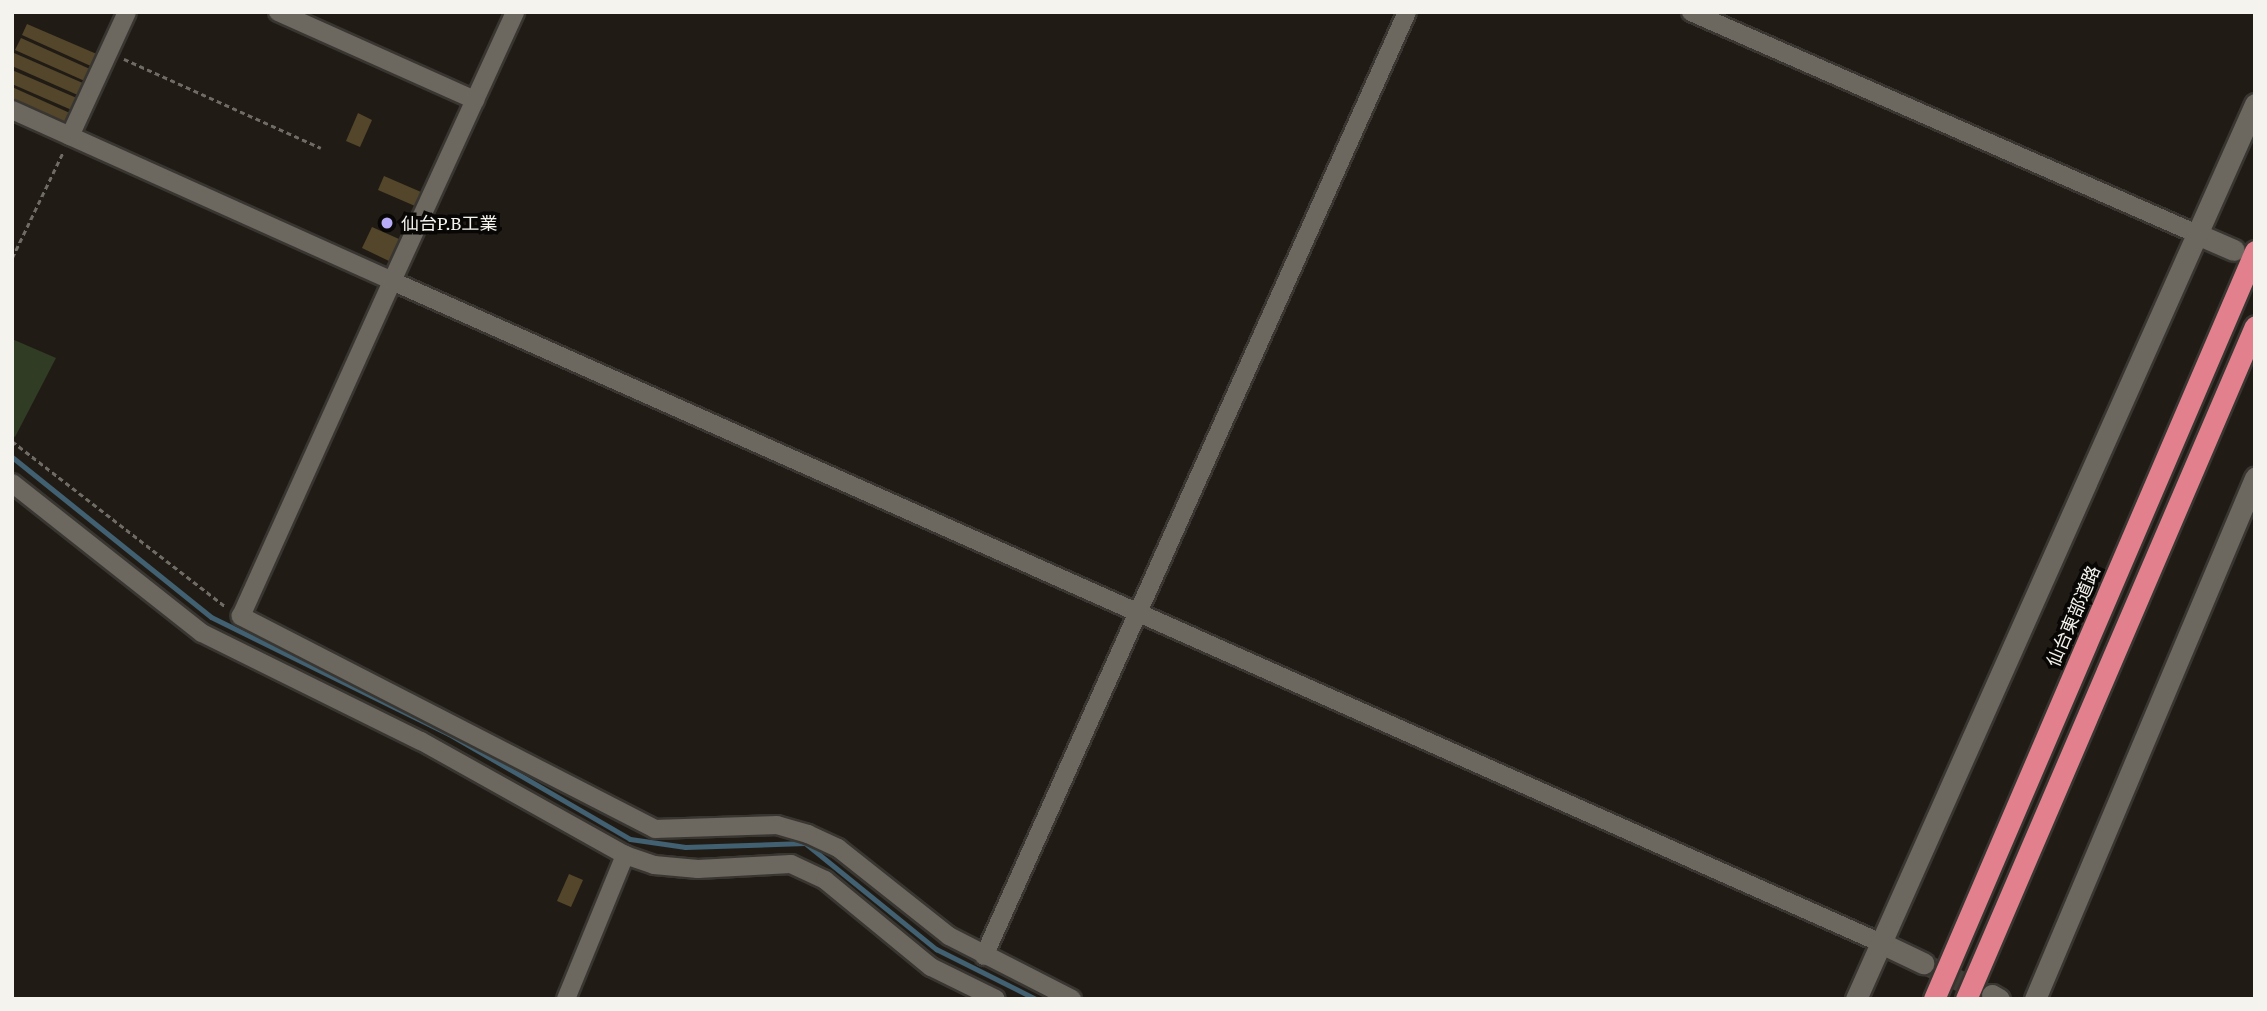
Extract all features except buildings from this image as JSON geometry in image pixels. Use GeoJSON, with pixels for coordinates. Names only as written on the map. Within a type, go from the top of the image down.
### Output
{"type":"FeatureCollection","features":[{"type":"Feature","properties":{"kind":"highway","name":"仙台東部道路"},"geometry":{"type":"LineString","coordinates":[[1934,999],[2244,250]]}},
{"type":"Feature","properties":{"kind":"highway"},"geometry":{"type":"LineString","coordinates":[[1966,999],[2255,326]]}},
{"type":"Feature","properties":{"kind":"street"},"geometry":{"type":"LineString","coordinates":[[71,136],[127,12]]}},
{"type":"Feature","properties":{"kind":"street"},"geometry":{"type":"LineString","coordinates":[[278,12],[475,100]]}},
{"type":"Feature","properties":{"kind":"street"},"geometry":{"type":"LineString","coordinates":[[515,12],[241,616],[655,829],[777,825],[808,834],[838,848],[984,956],[1072,999]]}},
{"type":"Feature","properties":{"kind":"street"},"geometry":{"type":"LineString","coordinates":[[984,956],[1407,12]]}},
{"type":"Feature","properties":{"kind":"street"},"geometry":{"type":"LineString","coordinates":[[1691,12],[2197,234],[2244,250]]}},
{"type":"Feature","properties":{"kind":"street"},"geometry":{"type":"LineString","coordinates":[[1856,999],[2255,104]]}},
{"type":"Feature","properties":{"kind":"street"},"geometry":{"type":"LineString","coordinates":[[12,110],[1923,963]]}},
{"type":"Feature","properties":{"kind":"street"},"geometry":{"type":"LineString","coordinates":[[2035,999],[2255,478]]}},
{"type":"Feature","properties":{"kind":"street"},"geometry":{"type":"LineString","coordinates":[[12,483],[202,633],[421,741],[625,855],[654,865],[698,869],[792,864],[825,880],[931,967],[996,999]]}},
{"type":"Feature","properties":{"kind":"street"},"geometry":{"type":"LineString","coordinates":[[566,999],[625,855]]}},
{"type":"Feature","properties":{"kind":"path"},"geometry":{"type":"LineString","coordinates":[[108,52],[321,148]]}},
{"type":"Feature","properties":{"kind":"path"},"geometry":{"type":"LineString","coordinates":[[12,258],[71,136]]}},
{"type":"Feature","properties":{"kind":"path"},"geometry":{"type":"LineString","coordinates":[[12,441],[199,591],[241,616]]}},
{"type":"Feature","properties":{"kind":"green space"},"geometry":{"type":"Polygon","coordinates":[[[12,339],[56,358],[15,437],[12,435],[12,339]]]}},
{"type":"Feature","properties":{"kind":"waterway"},"geometry":{"type":"LineString","coordinates":[[12,457],[211,617],[449,734],[630,839],[685,847],[805,843],[936,949],[1036,999]]}},
{"type":"Feature","properties":{"kind":"tunnel"},"geometry":{"type":"LineString","coordinates":[[1923,963],[1988,994]]}},
{"type":"Feature","properties":{"kind":"place","name":"仙台P.B工業"},"geometry":{"type":"Point","coordinates":[387,223]}}]}
